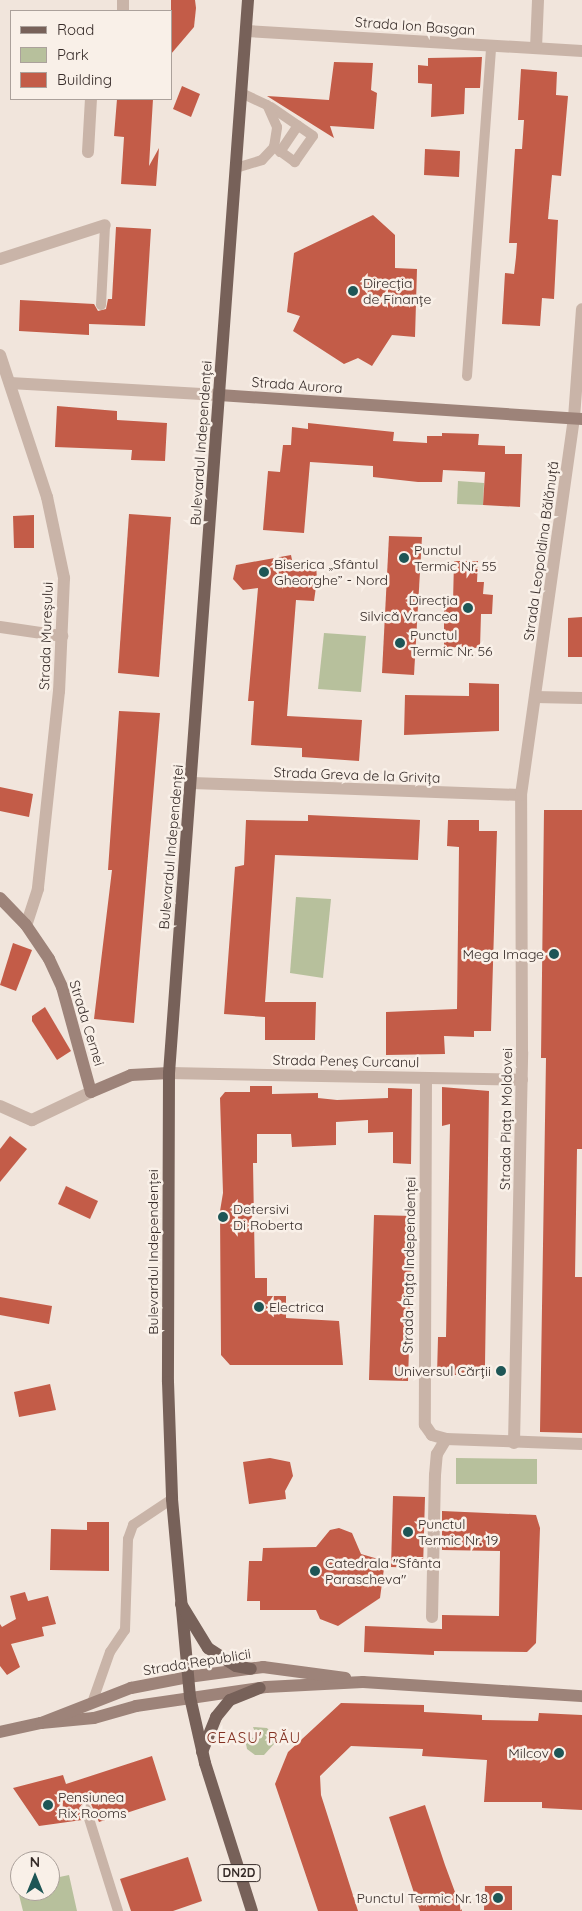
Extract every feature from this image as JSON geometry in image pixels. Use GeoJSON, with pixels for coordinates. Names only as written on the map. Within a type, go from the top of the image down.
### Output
{"type":"FeatureCollection","features":[{"type":"Feature","properties":{"kind":"main road","name":"Bulevardul Independenței"},"geometry":{"type":"LineString","coordinates":[[248,0],[192,784],[169,1073],[168,1382],[172,1499],[179,1601],[190,1697],[202,1752],[226,1835],[252,1911]]}},
{"type":"Feature","properties":{"kind":"main road","name":"Strada Aurora"},"geometry":{"type":"LineString","coordinates":[[219,395],[578,418]]}},
{"type":"Feature","properties":{"kind":"main road","name":"Strada Cernei"},"geometry":{"type":"LineString","coordinates":[[0,898],[26,925],[62,987],[91,1092],[131,1075],[169,1073]]}},
{"type":"Feature","properties":{"kind":"main road"},"geometry":{"type":"LineString","coordinates":[[179,1601],[208,1648],[236,1666],[251,1669]]}},
{"type":"Feature","properties":{"kind":"main road","name":"Strada Republicii"},"geometry":{"type":"LineString","coordinates":[[41,1723],[131,1688],[188,1677],[251,1669],[313,1672],[363,1682]]}},
{"type":"Feature","properties":{"kind":"main road","name":"Strada Republicii"},"geometry":{"type":"LineString","coordinates":[[0,1732],[41,1723],[94,1718],[190,1697],[260,1688],[363,1682],[582,1696]]}},
{"type":"Feature","properties":{"kind":"main road"},"geometry":{"type":"LineString","coordinates":[[202,1752],[216,1717],[230,1700],[260,1688]]}},
{"type":"Feature","properties":{"kind":"street"},"geometry":{"type":"LineString","coordinates":[[536,48],[538,0]]}},
{"type":"Feature","properties":{"kind":"street","name":"Strada Ion Basgan"},"geometry":{"type":"LineString","coordinates":[[246,31],[582,51]]}},
{"type":"Feature","properties":{"kind":"street"},"geometry":{"type":"LineString","coordinates":[[88,152],[91,100]]}},
{"type":"Feature","properties":{"kind":"street"},"geometry":{"type":"LineString","coordinates":[[0,259],[105,225]]}},
{"type":"Feature","properties":{"kind":"street","name":"Strada Leopoldina Bălănuță"},"geometry":{"type":"LineString","coordinates":[[521,795],[578,418],[582,309]]}},
{"type":"Feature","properties":{"kind":"street","name":"Strada Mureșului"},"geometry":{"type":"LineString","coordinates":[[0,355],[58,539],[64,578],[62,636],[38,889],[26,925]]}},
{"type":"Feature","properties":{"kind":"street","name":"Strada Aurora"},"geometry":{"type":"LineString","coordinates":[[10,383],[219,395]]}},
{"type":"Feature","properties":{"kind":"street"},"geometry":{"type":"LineString","coordinates":[[0,627],[62,636]]}},
{"type":"Feature","properties":{"kind":"street"},"geometry":{"type":"LineString","coordinates":[[535,697],[582,698]]}},
{"type":"Feature","properties":{"kind":"street","name":"Strada Greva de la Grivița"},"geometry":{"type":"LineString","coordinates":[[192,784],[521,795]]}},
{"type":"Feature","properties":{"kind":"street","name":"Strada Piața Moldovei"},"geometry":{"type":"LineString","coordinates":[[514,1443],[522,1080],[521,795]]}},
{"type":"Feature","properties":{"kind":"street","name":"Strada Peneș Curcanul"},"geometry":{"type":"LineString","coordinates":[[169,1073],[522,1080]]}},
{"type":"Feature","properties":{"kind":"street","name":"Strada Piața Independenței"},"geometry":{"type":"LineString","coordinates":[[426,1078],[422,1395],[425,1425],[432,1435],[446,1439]]}},
{"type":"Feature","properties":{"kind":"street"},"geometry":{"type":"LineString","coordinates":[[0,1106],[32,1120],[91,1092]]}},
{"type":"Feature","properties":{"kind":"street"},"geometry":{"type":"LineString","coordinates":[[432,1617],[435,1475],[437,1454],[446,1439],[582,1444]]}},
{"type":"Feature","properties":{"kind":"lane"},"geometry":{"type":"LineString","coordinates":[[467,376],[491,46]]}},
{"type":"Feature","properties":{"kind":"lane"},"geometry":{"type":"LineString","coordinates":[[241,93],[267,105],[313,136],[295,162],[277,150]]}},
{"type":"Feature","properties":{"kind":"lane"},"geometry":{"type":"LineString","coordinates":[[267,105],[278,127],[277,150]]}},
{"type":"Feature","properties":{"kind":"lane"},"geometry":{"type":"LineString","coordinates":[[236,168],[262,160],[277,150],[298,125]]}},
{"type":"Feature","properties":{"kind":"lane"},"geometry":{"type":"LineString","coordinates":[[101,306],[105,225]]}},
{"type":"Feature","properties":{"kind":"lane"},"geometry":{"type":"LineString","coordinates":[[92,1703],[110,1652],[125,1630],[128,1539],[133,1525],[172,1499]]}},
{"type":"Feature","properties":{"kind":"lane"},"geometry":{"type":"LineString","coordinates":[[86,1809],[118,1911]]}},
{"type":"Feature","properties":{"kind":"green space"},"geometry":{"type":"Polygon","coordinates":[[[458,481],[484,483],[483,505],[457,504],[458,481]]]}},
{"type":"Feature","properties":{"kind":"green space"},"geometry":{"type":"Polygon","coordinates":[[[324,633],[366,636],[361,692],[318,689],[324,633]]]}},
{"type":"Feature","properties":{"kind":"green space"},"geometry":{"type":"Polygon","coordinates":[[[296,897],[331,899],[323,978],[290,973],[296,897]]]}},
{"type":"Feature","properties":{"kind":"green space"},"geometry":{"type":"Polygon","coordinates":[[[456,1458],[537,1459],[537,1484],[456,1484],[456,1458]]]}},
{"type":"Feature","properties":{"kind":"green space"},"geometry":{"type":"Polygon","coordinates":[[[253,1727],[267,1728],[273,1735],[274,1744],[264,1755],[255,1755],[247,1749],[245,1739],[257,1737],[253,1727]]]}},
{"type":"Feature","properties":{"kind":"green space"},"geometry":{"type":"Polygon","coordinates":[[[69,1875],[77,1911],[23,1911],[20,1901],[60,1901],[60,1877],[69,1875]]]}},
{"type":"Feature","properties":{"kind":"building"},"geometry":{"type":"Polygon","coordinates":[[[171,0],[195,0],[194,27],[172,53],[172,10],[171,0]]]}},
{"type":"Feature","properties":{"kind":"building"},"geometry":{"type":"Polygon","coordinates":[[[482,57],[480,88],[465,88],[464,114],[431,117],[432,84],[418,83],[418,65],[428,66],[428,58],[482,57]]]}},
{"type":"Feature","properties":{"kind":"building"},"geometry":{"type":"Polygon","coordinates":[[[334,62],[373,63],[371,90],[377,93],[374,129],[330,126],[334,138],[267,96],[329,100],[334,62]]]}},
{"type":"Feature","properties":{"kind":"building"},"geometry":{"type":"Polygon","coordinates":[[[521,69],[557,72],[556,95],[568,96],[561,176],[552,175],[548,219],[558,220],[554,299],[542,298],[540,326],[502,324],[505,273],[514,274],[516,257],[517,243],[509,243],[515,149],[522,149],[524,120],[518,120],[521,69]]]}},
{"type":"Feature","properties":{"kind":"building"},"geometry":{"type":"Polygon","coordinates":[[[182,86],[200,94],[191,117],[173,109],[182,86]]]}},
{"type":"Feature","properties":{"kind":"building"},"geometry":{"type":"Polygon","coordinates":[[[117,100],[153,100],[149,166],[159,148],[156,186],[121,184],[124,137],[114,136],[117,100]]]}},
{"type":"Feature","properties":{"kind":"building"},"geometry":{"type":"Polygon","coordinates":[[[425,149],[460,151],[459,177],[424,175],[425,149]]]}},
{"type":"Feature","properties":{"kind":"building","name":"Direcția de Finanțe"},"geometry":{"type":"Polygon","coordinates":[[[373,215],[395,235],[395,268],[417,269],[415,337],[392,335],[372,366],[358,358],[344,364],[293,331],[300,316],[287,312],[294,253],[373,215]]]}},
{"type":"Feature","properties":{"kind":"building"},"geometry":{"type":"Polygon","coordinates":[[[116,227],[151,229],[145,326],[89,324],[89,335],[19,331],[20,300],[94,304],[98,311],[106,309],[108,299],[112,299],[116,227]]]}},
{"type":"Feature","properties":{"kind":"building"},"geometry":{"type":"Polygon","coordinates":[[[57,406],[117,411],[117,420],[167,423],[165,461],[131,460],[132,450],[55,447],[57,406]]]}},
{"type":"Feature","properties":{"kind":"building"},"geometry":{"type":"Polygon","coordinates":[[[308,423],[394,432],[393,441],[427,443],[427,436],[442,436],[442,433],[479,434],[478,445],[505,446],[505,454],[522,454],[520,507],[483,505],[485,472],[443,470],[442,482],[418,482],[373,477],[373,466],[310,462],[304,533],[263,530],[268,471],[280,472],[283,445],[291,445],[292,427],[308,429],[308,423]]]}},
{"type":"Feature","properties":{"kind":"building"},"geometry":{"type":"Polygon","coordinates":[[[129,514],[171,517],[159,677],[118,673],[129,514]]]}},
{"type":"Feature","properties":{"kind":"building"},"geometry":{"type":"Polygon","coordinates":[[[34,515],[34,548],[14,548],[13,516],[34,515]]]}},
{"type":"Feature","properties":{"kind":"building"},"geometry":{"type":"Polygon","coordinates":[[[389,536],[422,537],[414,675],[382,673],[389,536]]]}},
{"type":"Feature","properties":{"kind":"building"},"geometry":{"type":"Polygon","coordinates":[[[291,555],[293,565],[316,564],[317,580],[314,601],[296,600],[287,716],[362,720],[359,761],[302,757],[302,748],[251,745],[254,701],[248,701],[258,588],[243,590],[233,579],[236,565],[291,555]]]}},
{"type":"Feature","properties":{"kind":"building","name":"Direcția Silvică Vrancea"},"geometry":{"type":"Polygon","coordinates":[[[454,561],[478,561],[477,582],[484,582],[483,594],[493,595],[492,614],[481,614],[480,648],[444,647],[444,601],[453,602],[454,561]]]}},
{"type":"Feature","properties":{"kind":"building"},"geometry":{"type":"Polygon","coordinates":[[[582,617],[582,657],[568,657],[568,618],[582,617]]]}},
{"type":"Feature","properties":{"kind":"building"},"geometry":{"type":"Polygon","coordinates":[[[469,683],[499,684],[499,731],[404,735],[405,695],[469,696],[469,683]]]}},
{"type":"Feature","properties":{"kind":"building"},"geometry":{"type":"Polygon","coordinates":[[[119,711],[160,713],[134,1023],[94,1019],[112,870],[108,870],[119,711]]]}},
{"type":"Feature","properties":{"kind":"building"},"geometry":{"type":"Polygon","coordinates":[[[0,787],[33,794],[29,817],[0,811],[0,787]]]}},
{"type":"Feature","properties":{"kind":"building"},"geometry":{"type":"Polygon","coordinates":[[[544,810],[582,810],[582,1149],[577,1149],[575,1277],[582,1277],[582,1433],[540,1432],[546,1058],[541,1058],[544,810]]]}},
{"type":"Feature","properties":{"kind":"building"},"geometry":{"type":"Polygon","coordinates":[[[308,815],[420,820],[418,860],[275,855],[265,1002],[316,1002],[315,1040],[265,1040],[265,1017],[224,1014],[235,867],[244,865],[246,820],[308,821],[308,815]]]}},
{"type":"Feature","properties":{"kind":"building"},"geometry":{"type":"Polygon","coordinates":[[[448,820],[479,820],[479,831],[497,831],[491,1031],[474,1031],[474,1037],[444,1036],[445,1054],[386,1055],[386,1012],[457,1009],[459,847],[447,846],[448,820]]]}},
{"type":"Feature","properties":{"kind":"building"},"geometry":{"type":"Polygon","coordinates":[[[13,943],[32,950],[16,991],[0,985],[13,943]]]}},
{"type":"Feature","properties":{"kind":"building"},"geometry":{"type":"Polygon","coordinates":[[[45,1007],[71,1051],[57,1060],[32,1021],[32,1016],[45,1007]]]}},
{"type":"Feature","properties":{"kind":"building"},"geometry":{"type":"Polygon","coordinates":[[[250,1086],[272,1086],[272,1094],[318,1093],[318,1098],[337,1100],[388,1098],[388,1088],[412,1089],[411,1164],[393,1163],[393,1132],[368,1133],[368,1120],[336,1122],[336,1145],[292,1147],[291,1134],[257,1134],[257,1163],[253,1163],[255,1278],[267,1278],[267,1296],[286,1296],[286,1318],[339,1321],[343,1365],[230,1365],[221,1355],[220,1211],[223,1193],[220,1098],[225,1092],[250,1092],[250,1086]]]}},
{"type":"Feature","properties":{"kind":"building"},"geometry":{"type":"Polygon","coordinates":[[[442,1087],[489,1091],[485,1366],[478,1375],[437,1375],[438,1337],[446,1337],[450,1124],[442,1126],[442,1087]]]}},
{"type":"Feature","properties":{"kind":"building"},"geometry":{"type":"Polygon","coordinates":[[[10,1136],[27,1149],[0,1182],[0,1149],[10,1136]]]}},
{"type":"Feature","properties":{"kind":"building"},"geometry":{"type":"Polygon","coordinates":[[[66,1186],[98,1201],[90,1219],[58,1204],[66,1186]]]}},
{"type":"Feature","properties":{"kind":"building"},"geometry":{"type":"Polygon","coordinates":[[[374,1215],[413,1216],[408,1381],[369,1380],[374,1215]]]}},
{"type":"Feature","properties":{"kind":"building"},"geometry":{"type":"Polygon","coordinates":[[[0,1297],[52,1306],[49,1324],[0,1315],[0,1297]]]}},
{"type":"Feature","properties":{"kind":"building"},"geometry":{"type":"Polygon","coordinates":[[[50,1384],[56,1410],[19,1417],[14,1392],[50,1384]]]}},
{"type":"Feature","properties":{"kind":"building"},"geometry":{"type":"Polygon","coordinates":[[[270,1458],[290,1462],[293,1476],[285,1491],[286,1499],[249,1504],[243,1462],[270,1458]]]}},
{"type":"Feature","properties":{"kind":"building","name":"Punctul Termic Nr. 19"},"geometry":{"type":"Polygon","coordinates":[[[393,1496],[425,1497],[423,1568],[391,1567],[393,1496]]]}},
{"type":"Feature","properties":{"kind":"building"},"geometry":{"type":"Polygon","coordinates":[[[442,1511],[536,1515],[540,1528],[536,1643],[527,1652],[434,1651],[434,1655],[364,1652],[365,1626],[442,1629],[442,1615],[499,1616],[500,1551],[442,1550],[442,1511]]]}},
{"type":"Feature","properties":{"kind":"building"},"geometry":{"type":"Polygon","coordinates":[[[87,1522],[109,1522],[109,1571],[50,1570],[51,1529],[87,1530],[87,1522]]]}},
{"type":"Feature","properties":{"kind":"building","name":"Catedrala \"Sfânta Parascheva\""},"geometry":{"type":"Polygon","coordinates":[[[339,1528],[352,1533],[361,1554],[385,1561],[380,1598],[338,1626],[320,1619],[316,1610],[260,1610],[260,1601],[247,1601],[249,1561],[262,1561],[263,1548],[316,1547],[330,1530],[339,1528]]]}},
{"type":"Feature","properties":{"kind":"building"},"geometry":{"type":"Polygon","coordinates":[[[25,1592],[28,1601],[48,1596],[56,1624],[42,1627],[44,1636],[11,1644],[20,1667],[7,1675],[0,1666],[0,1624],[2,1627],[16,1619],[10,1596],[25,1592]]]}},
{"type":"Feature","properties":{"kind":"building"},"geometry":{"type":"Polygon","coordinates":[[[341,1703],[424,1705],[424,1712],[482,1715],[482,1720],[538,1721],[539,1713],[582,1715],[582,1810],[542,1808],[542,1802],[484,1802],[487,1760],[422,1756],[423,1749],[351,1746],[320,1776],[321,1795],[358,1911],[318,1911],[275,1784],[288,1752],[341,1703]]]}},
{"type":"Feature","properties":{"kind":"building"},"geometry":{"type":"Polygon","coordinates":[[[152,1756],[166,1800],[99,1822],[91,1804],[84,1802],[79,1808],[82,1820],[39,1826],[13,1788],[63,1775],[66,1784],[152,1756]]]}},
{"type":"Feature","properties":{"kind":"building"},"geometry":{"type":"Polygon","coordinates":[[[425,1805],[462,1911],[420,1911],[389,1817],[425,1805]]]}},
{"type":"Feature","properties":{"kind":"building"},"geometry":{"type":"Polygon","coordinates":[[[188,1857],[202,1901],[173,1911],[131,1911],[120,1879],[188,1857]]]}},
{"type":"Feature","properties":{"kind":"building","name":"Punctul Termic Nr. 18"},"geometry":{"type":"Polygon","coordinates":[[[485,1886],[512,1886],[512,1910],[484,1910],[485,1886]]]}},
{"type":"Feature","properties":{"kind":"place","name":"Direcția de Finanțe"},"geometry":{"type":"Point","coordinates":[353,291]}},
{"type":"Feature","properties":{"kind":"place","name":"Punctul Termic Nr. 55"},"geometry":{"type":"Point","coordinates":[404,558]}},
{"type":"Feature","properties":{"kind":"place","name":"Biserica „Sfântul Gheorghe” - Nord"},"geometry":{"type":"Point","coordinates":[264,572]}},
{"type":"Feature","properties":{"kind":"place","name":"Direcția Silvică Vrancea"},"geometry":{"type":"Point","coordinates":[468,608]}},
{"type":"Feature","properties":{"kind":"place","name":"Punctul Termic Nr. 56"},"geometry":{"type":"Point","coordinates":[400,643]}},
{"type":"Feature","properties":{"kind":"place","name":"Mega Image"},"geometry":{"type":"Point","coordinates":[554,954]}},
{"type":"Feature","properties":{"kind":"place","name":"Detersivi Di Roberta"},"geometry":{"type":"Point","coordinates":[223,1217]}},
{"type":"Feature","properties":{"kind":"place","name":"Electrica"},"geometry":{"type":"Point","coordinates":[259,1307]}},
{"type":"Feature","properties":{"kind":"place","name":"Universul Cărții"},"geometry":{"type":"Point","coordinates":[501,1371]}},
{"type":"Feature","properties":{"kind":"place","name":"Punctul Termic Nr. 19"},"geometry":{"type":"Point","coordinates":[408,1532]}},
{"type":"Feature","properties":{"kind":"place","name":"Catedrala \"Sfânta Parascheva\""},"geometry":{"type":"Point","coordinates":[315,1571]}},
{"type":"Feature","properties":{"kind":"place","name":"Milcov"},"geometry":{"type":"Point","coordinates":[559,1753]}},
{"type":"Feature","properties":{"kind":"place","name":"Pensiunea Rix Rooms"},"geometry":{"type":"Point","coordinates":[48,1805]}},
{"type":"Feature","properties":{"kind":"place","name":"Punctul Termic Nr. 18"},"geometry":{"type":"Point","coordinates":[498,1898]}},
{"type":"Feature","properties":{"kind":"district","name":"CEASU' RĂU"},"geometry":{"type":"Point","coordinates":[254,1738]}}]}
